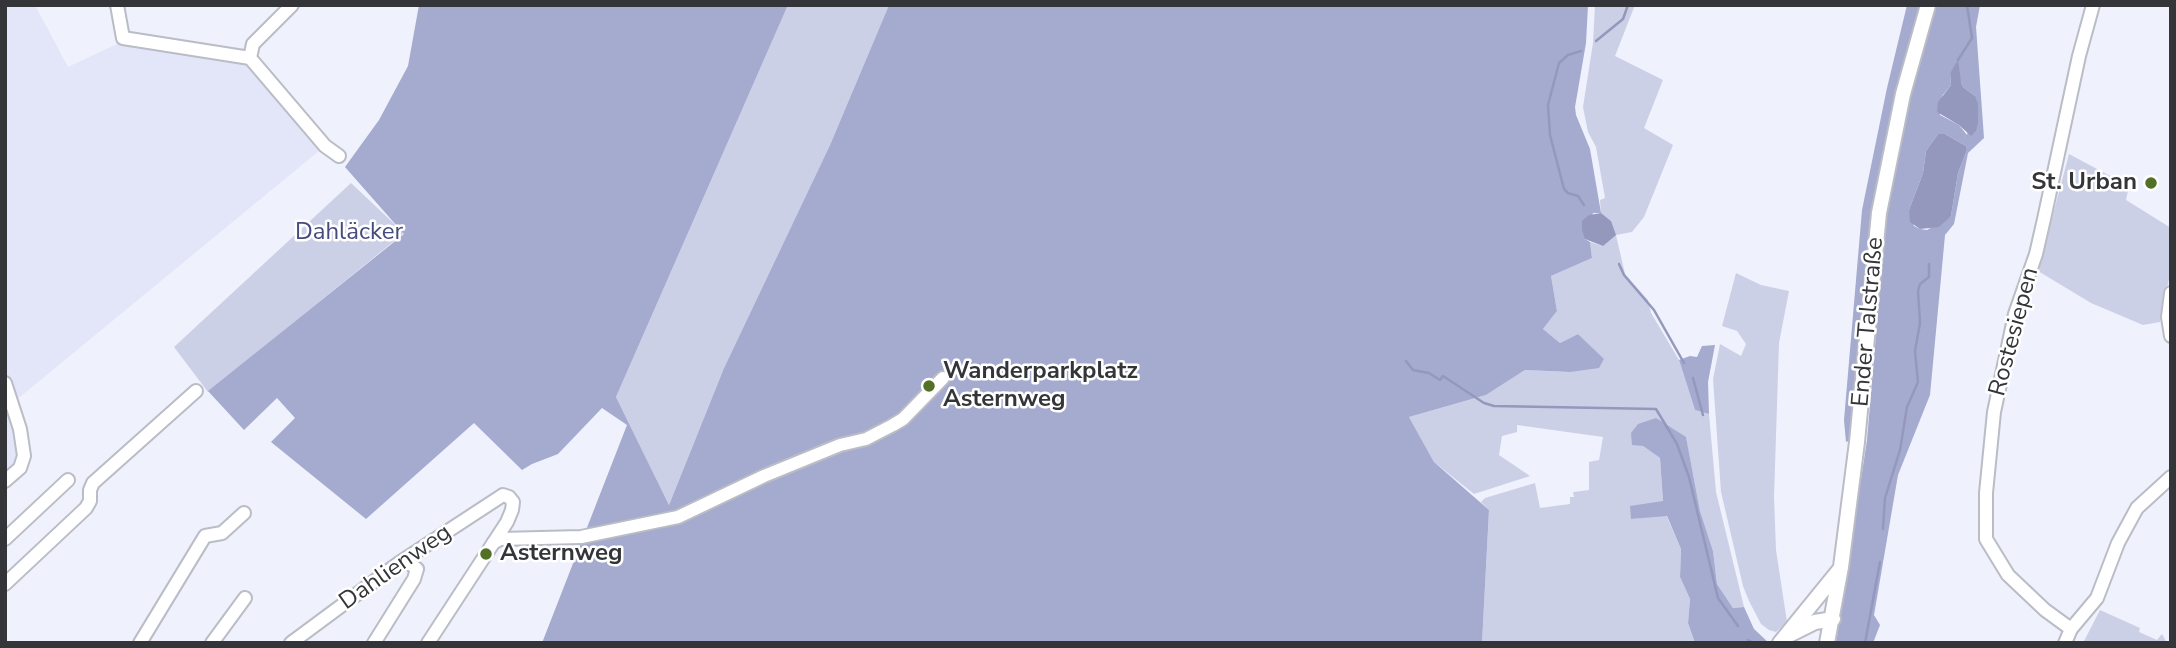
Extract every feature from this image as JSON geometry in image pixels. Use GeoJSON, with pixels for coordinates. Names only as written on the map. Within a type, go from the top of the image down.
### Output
{"type":"FeatureCollection","features":[{"type":"Feature","properties":{"kind":"main road","name":"Ender Talstraße"},"geometry":{"type":"LineString","coordinates":[[1827,643],[1841,568],[1857,442],[1879,214],[1903,94],[1928,5]]}},
{"type":"Feature","properties":{"kind":"main road"},"geometry":{"type":"LineString","coordinates":[[1781,641],[1841,568]]}},
{"type":"Feature","properties":{"kind":"main road"},"geometry":{"type":"LineString","coordinates":[[1781,641],[1815,622],[1833,619]]}},
{"type":"Feature","properties":{"kind":"street"},"geometry":{"type":"LineString","coordinates":[[117,5],[122,38],[250,58],[325,146],[339,156]]}},
{"type":"Feature","properties":{"kind":"street"},"geometry":{"type":"LineString","coordinates":[[250,58],[253,44],[292,5]]}},
{"type":"Feature","properties":{"kind":"street","name":"Rostesiepen"},"geometry":{"type":"LineString","coordinates":[[2071,629],[2045,610],[2008,575],[1986,539],[1986,493],[1994,412],[2015,314],[2038,245],[2093,5]]}},
{"type":"Feature","properties":{"kind":"street"},"geometry":{"type":"LineString","coordinates":[[2171,293],[2168,317],[2171,337]]}},
{"type":"Feature","properties":{"kind":"street"},"geometry":{"type":"LineString","coordinates":[[428,643],[493,543],[500,540],[581,537],[678,517],[764,475],[840,445],[866,439],[893,425],[903,419],[943,378]]}},
{"type":"Feature","properties":{"kind":"street"},"geometry":{"type":"LineString","coordinates":[[5,383],[20,429],[24,456],[20,468],[5,481]]}},
{"type":"Feature","properties":{"kind":"street"},"geometry":{"type":"LineString","coordinates":[[5,584],[86,508],[93,483],[196,391]]}},
{"type":"Feature","properties":{"kind":"street"},"geometry":{"type":"LineString","coordinates":[[2064,643],[2071,629],[2097,598],[2118,543],[2137,508],[2171,477]]}},
{"type":"Feature","properties":{"kind":"street"},"geometry":{"type":"LineString","coordinates":[[5,539],[68,480]]}},
{"type":"Feature","properties":{"kind":"street","name":"Dahlienweg"},"geometry":{"type":"LineString","coordinates":[[291,643],[308,637],[399,563],[503,495],[513,502],[512,510],[493,543]]}},
{"type":"Feature","properties":{"kind":"street"},"geometry":{"type":"LineString","coordinates":[[140,643],[205,536],[222,533],[244,513]]}},
{"type":"Feature","properties":{"kind":"street"},"geometry":{"type":"LineString","coordinates":[[374,643],[414,579],[417,569],[409,563],[399,563]]}},
{"type":"Feature","properties":{"kind":"street"},"geometry":{"type":"LineString","coordinates":[[212,643],[245,598]]}},
{"type":"Feature","properties":{"kind":"shaded area"},"geometry":{"type":"Polygon","coordinates":[[[5,5],[35,5],[68,67],[117,44],[250,58],[325,146],[15,401],[5,374],[5,5]]]}},
{"type":"Feature","properties":{"kind":"shaded area"},"geometry":{"type":"Polygon","coordinates":[[[419,5],[788,5],[616,397],[669,505],[724,368],[830,145],[889,5],[1588,5],[1586,43],[1575,107],[1590,149],[1601,213],[1593,213],[1585,239],[1590,242],[1592,258],[1551,276],[1557,311],[1543,329],[1560,343],[1578,334],[1604,359],[1599,368],[1570,372],[1525,370],[1486,395],[1409,417],[1434,462],[1489,510],[1482,643],[542,643],[627,425],[602,408],[558,454],[522,470],[474,423],[366,519],[271,442],[295,418],[277,398],[244,430],[208,391],[404,234],[345,167],[379,120],[408,66],[419,5]]]}},
{"type":"Feature","properties":{"kind":"shaded area"},"geometry":{"type":"Polygon","coordinates":[[[1907,5],[1922,5],[1897,91],[1851,440],[1846,442],[1844,420],[1862,210],[1907,5]]]}},
{"type":"Feature","properties":{"kind":"shaded area"},"geometry":{"type":"Polygon","coordinates":[[[1936,5],[1980,5],[1976,27],[1984,138],[1968,153],[1954,224],[1945,235],[1930,395],[1898,475],[1874,615],[1880,625],[1873,643],[1836,643],[1867,440],[1886,217],[1910,94],[1936,5]],[[1958,62],[1950,73],[1951,85],[1942,96],[1940,115],[1959,125],[1967,135],[1975,96],[1963,87],[1958,75],[1958,62]],[[1938,134],[1926,151],[1923,173],[1909,210],[1914,226],[1920,229],[1927,230],[1951,216],[1958,173],[1967,150],[1966,146],[1945,134],[1938,134]]]}},
{"type":"Feature","properties":{"kind":"shaded area"},"geometry":{"type":"Polygon","coordinates":[[[1958,60],[1963,87],[1975,96],[1978,104],[1978,123],[1971,136],[1937,112],[1938,102],[1951,85],[1950,73],[1958,60]]]}},
{"type":"Feature","properties":{"kind":"shaded area"},"geometry":{"type":"Polygon","coordinates":[[[1938,134],[1945,134],[1966,146],[1967,150],[1958,173],[1951,216],[1939,227],[1920,229],[1910,222],[1909,210],[1923,173],[1926,151],[1938,134]]]}},
{"type":"Feature","properties":{"kind":"shaded area"},"geometry":{"type":"Polygon","coordinates":[[[1601,213],[1611,221],[1616,235],[1603,246],[1585,239],[1582,230],[1582,221],[1589,215],[1601,213]]]}},
{"type":"Feature","properties":{"kind":"shaded area"},"geometry":{"type":"Polygon","coordinates":[[[1715,345],[1708,382],[1709,414],[1695,410],[1679,360],[1690,356],[1697,357],[1702,346],[1715,345]]]}},
{"type":"Feature","properties":{"kind":"shaded area"},"geometry":{"type":"Polygon","coordinates":[[[5,398],[20,448],[17,461],[5,472],[5,398]]]}},
{"type":"Feature","properties":{"kind":"shaded area"},"geometry":{"type":"Polygon","coordinates":[[[1656,418],[1686,437],[1700,511],[1713,551],[1717,584],[1733,608],[1744,607],[1754,629],[1769,643],[1695,643],[1688,623],[1690,599],[1680,577],[1681,549],[1667,516],[1631,519],[1630,506],[1663,501],[1660,458],[1643,446],[1632,445],[1631,433],[1638,424],[1656,418]]]}},
{"type":"Feature","properties":{"kind":"green space"},"geometry":{"type":"Polygon","coordinates":[[[788,5],[889,5],[830,145],[724,368],[669,505],[616,397],[788,5]]]}},
{"type":"Feature","properties":{"kind":"green space"},"geometry":{"type":"Polygon","coordinates":[[[1595,5],[1635,5],[1615,56],[1663,80],[1644,128],[1673,145],[1644,217],[1632,232],[1616,235],[1625,274],[1648,300],[1651,313],[1679,360],[1695,410],[1709,414],[1716,492],[1744,607],[1733,608],[1717,584],[1713,551],[1700,511],[1686,438],[1632,444],[1643,446],[1660,458],[1663,502],[1632,519],[1666,515],[1681,549],[1680,577],[1690,599],[1688,623],[1695,643],[1482,643],[1489,510],[1481,502],[1485,498],[1535,483],[1540,508],[1570,504],[1570,497],[1574,497],[1573,492],[1589,490],[1589,462],[1599,460],[1603,437],[1517,425],[1517,432],[1502,436],[1499,455],[1530,476],[1474,494],[1434,462],[1409,417],[1486,395],[1525,370],[1570,372],[1604,360],[1578,334],[1560,343],[1543,329],[1557,311],[1551,276],[1592,258],[1590,242],[1603,246],[1611,221],[1601,213],[1600,200],[1605,198],[1596,147],[1588,132],[1583,107],[1593,43],[1595,5]]]}},
{"type":"Feature","properties":{"kind":"green space"},"geometry":{"type":"Polygon","coordinates":[[[2069,154],[2129,186],[2126,200],[2171,228],[2171,269],[2160,322],[2143,325],[2091,303],[2038,271],[2069,154]]]}},
{"type":"Feature","properties":{"kind":"green space","name":"Dahläcker"},"geometry":{"type":"Polygon","coordinates":[[[351,183],[404,233],[208,392],[174,347],[351,183]]]}},
{"type":"Feature","properties":{"kind":"green space"},"geometry":{"type":"Polygon","coordinates":[[[1736,273],[1761,285],[1789,291],[1779,343],[1774,497],[1776,550],[1787,622],[1776,632],[1761,624],[1743,586],[1721,492],[1713,379],[1720,344],[1741,356],[1746,344],[1737,331],[1722,326],[1736,273]]]}},
{"type":"Feature","properties":{"kind":"green space"},"geometry":{"type":"Polygon","coordinates":[[[2100,610],[2140,628],[2139,632],[2157,640],[2162,634],[2167,643],[2083,643],[2100,610]]]}},
{"type":"Feature","properties":{"kind":"waterway"},"geometry":{"type":"LineString","coordinates":[[1596,41],[1623,19],[1628,5]]}},
{"type":"Feature","properties":{"kind":"waterway"},"geometry":{"type":"LineString","coordinates":[[1958,60],[1972,38],[1967,5]]}},
{"type":"Feature","properties":{"kind":"waterway"},"geometry":{"type":"LineString","coordinates":[[1581,51],[1568,55],[1559,63],[1548,105],[1550,135],[1564,189],[1578,196],[1584,205]]}},
{"type":"Feature","properties":{"kind":"waterway"},"geometry":{"type":"LineString","coordinates":[[1619,264],[1624,275],[1654,310],[1684,363]]}},
{"type":"Feature","properties":{"kind":"waterway"},"geometry":{"type":"LineString","coordinates":[[1883,529],[1885,498],[1900,450],[1907,407],[1918,382],[1915,351],[1920,323],[1918,291],[1920,284],[1929,277],[1929,264]]}},
{"type":"Feature","properties":{"kind":"waterway"},"geometry":{"type":"LineString","coordinates":[[1406,361],[1413,370],[1429,373],[1440,380],[1443,376],[1484,403],[1494,406],[1656,409],[1677,444],[1689,477],[1718,598],[1738,626]]}},
{"type":"Feature","properties":{"kind":"waterway"},"geometry":{"type":"LineString","coordinates":[[1693,378],[1703,415]]}},
{"type":"Feature","properties":{"kind":"waterway"},"geometry":{"type":"LineString","coordinates":[[1865,643],[1880,562]]}},
{"type":"Feature","properties":{"kind":"waterway"},"geometry":{"type":"LineString","coordinates":[[1748,640],[1753,643]]}},
{"type":"Feature","properties":{"kind":"place","name":"St. Urban"},"geometry":{"type":"Point","coordinates":[2151,183]}},
{"type":"Feature","properties":{"kind":"place","name":"Wanderparkplatz Asternweg"},"geometry":{"type":"Point","coordinates":[929,386]}},
{"type":"Feature","properties":{"kind":"place","name":"Asternweg"},"geometry":{"type":"Point","coordinates":[486,554]}}]}
